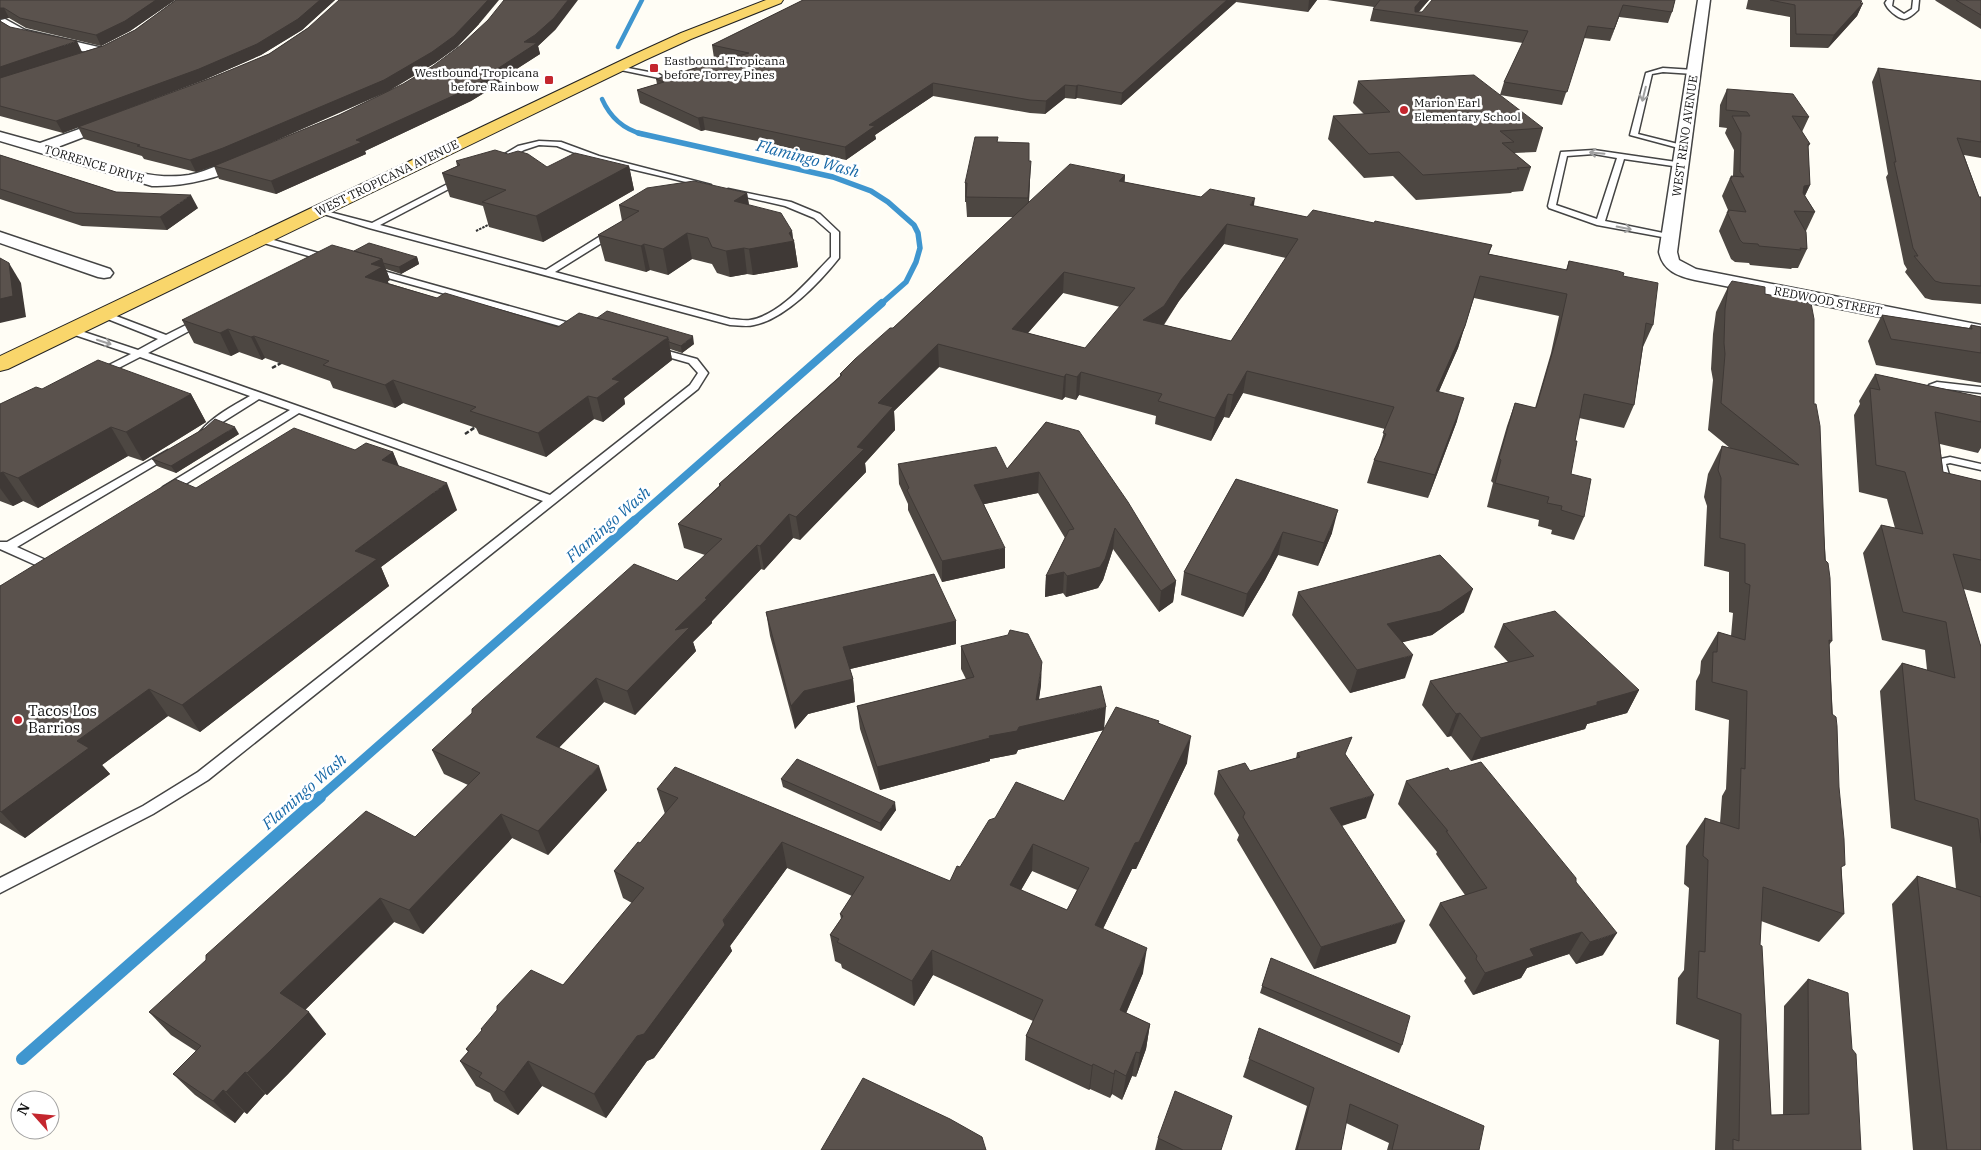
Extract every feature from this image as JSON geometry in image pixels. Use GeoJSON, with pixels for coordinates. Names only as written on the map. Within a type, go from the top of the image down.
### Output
{"type":"FeatureCollection","features":[{"type":"Feature","properties":{"kind":"main road","name":"WEST TROPICANA AVENUE"},"geometry":{"type":"LineString","coordinates":[[0,364],[686,36],[777,0]]}},
{"type":"Feature","properties":{"kind":"street","name":"WEST RENO AVENUE"},"geometry":{"type":"LineString","coordinates":[[1676,268],[1668,260],[1670,237],[1704,0]]}},
{"type":"Feature","properties":{"kind":"street"},"geometry":{"type":"LineString","coordinates":[[5,23],[21,33],[107,50],[82,59]]}},
{"type":"Feature","properties":{"kind":"street"},"geometry":{"type":"LineString","coordinates":[[40,148],[129,115]]}},
{"type":"Feature","properties":{"kind":"street","name":"TORRENCE DRIVE"},"geometry":{"type":"LineString","coordinates":[[0,136],[152,181],[170,182],[206,176],[260,154]]}},
{"type":"Feature","properties":{"kind":"street"},"geometry":{"type":"LineString","coordinates":[[0,237],[104,273]]}},
{"type":"Feature","properties":{"kind":"street","name":"REDWOOD STREET"},"geometry":{"type":"LineString","coordinates":[[1676,268],[1708,277],[1981,331]]}},
{"type":"Feature","properties":{"kind":"lane"},"geometry":{"type":"LineString","coordinates":[[1890,0],[1888,3],[1889,7],[1904,17],[1915,10],[1915,0]]}},
{"type":"Feature","properties":{"kind":"lane"},"geometry":{"type":"LineString","coordinates":[[618,68],[659,76]]}},
{"type":"Feature","properties":{"kind":"lane"},"geometry":{"type":"LineString","coordinates":[[1683,148],[1634,135],[1649,73],[1664,70],[1694,72]]}},
{"type":"Feature","properties":{"kind":"lane"},"geometry":{"type":"LineString","coordinates":[[494,162],[521,148],[539,143],[558,144],[596,158],[712,186]]}},
{"type":"Feature","properties":{"kind":"lane"},"geometry":{"type":"LineString","coordinates":[[1670,237],[1600,224],[1552,206],[1564,154],[1594,152],[1680,165]]}},
{"type":"Feature","properties":{"kind":"lane"},"geometry":{"type":"LineString","coordinates":[[1600,224],[1621,156]]}},
{"type":"Feature","properties":{"kind":"lane"},"geometry":{"type":"LineString","coordinates":[[372,226],[468,176]]}},
{"type":"Feature","properties":{"kind":"lane"},"geometry":{"type":"LineString","coordinates":[[685,186],[693,181]]}},
{"type":"Feature","properties":{"kind":"lane"},"geometry":{"type":"LineString","coordinates":[[318,211],[730,322],[751,322],[770,316],[785,306],[835,258],[835,232],[817,216],[788,204],[722,188]]}},
{"type":"Feature","properties":{"kind":"lane"},"geometry":{"type":"LineString","coordinates":[[547,273],[620,227]]}},
{"type":"Feature","properties":{"kind":"lane"},"geometry":{"type":"LineString","coordinates":[[260,239],[342,262]]}},
{"type":"Feature","properties":{"kind":"lane"},"geometry":{"type":"LineString","coordinates":[[307,266],[324,257]]}},
{"type":"Feature","properties":{"kind":"lane"},"geometry":{"type":"LineString","coordinates":[[362,268],[588,332]]}},
{"type":"Feature","properties":{"kind":"lane"},"geometry":{"type":"LineString","coordinates":[[104,314],[166,339]]}},
{"type":"Feature","properties":{"kind":"lane"},"geometry":{"type":"LineString","coordinates":[[87,380],[212,316]]}},
{"type":"Feature","properties":{"kind":"lane"},"geometry":{"type":"LineString","coordinates":[[69,330],[298,409],[552,500]]}},
{"type":"Feature","properties":{"kind":"lane"},"geometry":{"type":"LineString","coordinates":[[0,886],[148,810],[203,776],[694,387],[703,374],[693,361],[645,348]]}},
{"type":"Feature","properties":{"kind":"lane"},"geometry":{"type":"LineString","coordinates":[[1951,410],[1943,405],[1932,390],[1933,386],[1943,385],[1981,390]]}},
{"type":"Feature","properties":{"kind":"lane"},"geometry":{"type":"LineString","coordinates":[[196,437],[258,395]]}},
{"type":"Feature","properties":{"kind":"lane"},"geometry":{"type":"LineString","coordinates":[[154,497],[298,409]]}},
{"type":"Feature","properties":{"kind":"lane"},"geometry":{"type":"LineString","coordinates":[[4,545],[178,447]]}},
{"type":"Feature","properties":{"kind":"lane"},"geometry":{"type":"LineString","coordinates":[[1946,486],[1940,462],[1950,460],[1981,467]]}},
{"type":"Feature","properties":{"kind":"lane"},"geometry":{"type":"LineString","coordinates":[[4,545],[48,562],[29,573]]}},
{"type":"Feature","properties":{"kind":"path"},"geometry":{"type":"LineString","coordinates":[[476,231],[493,222]]}},
{"type":"Feature","properties":{"kind":"path"},"geometry":{"type":"LineString","coordinates":[[272,368],[289,358]]}},
{"type":"Feature","properties":{"kind":"path"},"geometry":{"type":"LineString","coordinates":[[465,434],[480,423]]}},
{"type":"Feature","properties":{"kind":"building"},"geometry":{"type":"Polygon","coordinates":[[[0,0],[156,0],[125,21],[96,35],[20,18],[4,8],[0,8],[0,0]]]}},
{"type":"Feature","properties":{"kind":"building"},"geometry":{"type":"Polygon","coordinates":[[[176,0],[320,0],[298,19],[257,44],[199,69],[56,121],[0,106],[0,78],[103,46],[135,30],[176,0]]]}},
{"type":"Feature","properties":{"kind":"building"},"geometry":{"type":"Polygon","coordinates":[[[339,0],[488,0],[454,36],[432,52],[384,80],[190,160],[137,146],[140,145],[78,127],[211,78],[269,54],[308,28],[339,0]]]}},
{"type":"Feature","properties":{"kind":"building"},"geometry":{"type":"Polygon","coordinates":[[[504,0],[568,0],[554,18],[524,42],[537,43],[494,71],[499,71],[468,89],[356,140],[362,142],[271,181],[214,166],[339,115],[403,84],[433,66],[461,45],[488,20],[504,0]]]}},
{"type":"Feature","properties":{"kind":"building"},"geometry":{"type":"Polygon","coordinates":[[[803,0],[1227,0],[1122,93],[1078,85],[1065,85],[1046,101],[1030,100],[933,83],[869,125],[875,126],[845,147],[703,117],[698,118],[637,90],[664,82],[656,79],[749,53],[712,45],[803,0]]]}},
{"type":"Feature","properties":{"kind":"building"},"geometry":{"type":"Polygon","coordinates":[[[1380,0],[1421,0],[1415,7],[1415,12],[1422,12],[1432,0],[1675,0],[1672,12],[1623,5],[1614,29],[1588,26],[1567,92],[1504,82],[1528,31],[1373,9],[1380,0]]]}},
{"type":"Feature","properties":{"kind":"building"},"geometry":{"type":"Polygon","coordinates":[[[1770,0],[1858,0],[1862,1],[1860,3],[1863,3],[1834,35],[1796,34],[1795,5],[1770,0]]]}},
{"type":"Feature","properties":{"kind":"building"},"geometry":{"type":"Polygon","coordinates":[[[1956,0],[1981,0],[1981,15],[1956,0]]]}},
{"type":"Feature","properties":{"kind":"building"},"geometry":{"type":"Polygon","coordinates":[[[0,21],[10,27],[77,41],[0,67],[0,21]]]}},
{"type":"Feature","properties":{"kind":"building"},"geometry":{"type":"Polygon","coordinates":[[[1878,68],[1981,81],[1981,142],[1957,138],[1979,197],[1981,197],[1981,286],[1935,281],[1914,256],[1918,256],[1913,248],[1894,162],[1896,162],[1878,68]]]}},
{"type":"Feature","properties":{"kind":"building"},"geometry":{"type":"Polygon","coordinates":[[[1474,75],[1543,128],[1500,131],[1514,142],[1502,143],[1531,167],[1423,175],[1399,152],[1369,154],[1333,116],[1390,112],[1358,81],[1474,75]]]}},
{"type":"Feature","properties":{"kind":"building"},"geometry":{"type":"Polygon","coordinates":[[[1727,89],[1793,94],[1809,117],[1792,116],[1810,144],[1808,144],[1810,185],[1804,186],[1803,193],[1815,212],[1794,211],[1806,232],[1807,249],[1759,246],[1758,244],[1743,243],[1740,240],[1727,212],[1729,212],[1728,210],[1746,212],[1730,178],[1732,178],[1731,176],[1744,177],[1740,172],[1741,133],[1732,116],[1750,116],[1747,112],[1726,110],[1727,89]]]}},
{"type":"Feature","properties":{"kind":"building"},"geometry":{"type":"Polygon","coordinates":[[[975,137],[998,137],[997,142],[1029,143],[1029,161],[1031,161],[1028,198],[966,197],[967,183],[965,183],[975,137]]]}},
{"type":"Feature","properties":{"kind":"building"},"geometry":{"type":"Polygon","coordinates":[[[495,150],[508,154],[518,151],[528,154],[547,167],[575,153],[629,166],[536,216],[482,202],[506,190],[442,173],[460,165],[456,161],[495,150]]]}},
{"type":"Feature","properties":{"kind":"building"},"geometry":{"type":"Polygon","coordinates":[[[0,155],[116,192],[191,195],[160,217],[75,213],[0,189],[0,155]]]}},
{"type":"Feature","properties":{"kind":"building"},"geometry":{"type":"Polygon","coordinates":[[[1070,164],[1125,175],[1119,181],[1201,197],[1210,189],[1255,198],[1250,205],[1307,217],[1313,210],[1374,223],[1375,221],[1492,245],[1488,254],[1567,270],[1569,261],[1618,271],[1624,273],[1623,276],[1658,283],[1653,325],[1646,323],[1634,405],[1584,394],[1571,474],[1591,479],[1584,517],[1561,510],[1562,506],[1547,503],[1549,497],[1495,483],[1501,460],[1499,458],[1515,403],[1536,408],[1559,330],[1567,294],[1480,276],[1465,326],[1436,391],[1464,398],[1435,475],[1374,460],[1386,434],[1383,433],[1394,407],[1247,371],[1233,395],[1228,394],[1215,418],[1158,401],[1162,394],[1081,372],[1077,377],[1066,374],[1064,377],[938,344],[878,403],[893,407],[857,447],[864,449],[796,517],[789,514],[760,546],[757,545],[705,598],[707,599],[675,630],[690,627],[627,691],[596,678],[536,737],[599,766],[538,831],[501,814],[409,910],[380,898],[280,993],[309,1012],[247,1073],[245,1072],[226,1092],[223,1090],[213,1101],[173,1074],[201,1046],[149,1012],[206,960],[206,955],[366,811],[415,837],[480,773],[432,750],[472,713],[472,709],[634,564],[677,581],[722,539],[678,524],[721,485],[719,484],[842,375],[840,374],[855,359],[890,328],[893,328],[1070,164]],[[1227,224],[1181,280],[1164,306],[1143,320],[1231,341],[1298,239],[1227,224]],[[1064,272],[1012,329],[1085,348],[1135,288],[1064,272]]]}},
{"type":"Feature","properties":{"kind":"building"},"geometry":{"type":"Polygon","coordinates":[[[694,181],[747,193],[734,201],[781,213],[792,231],[789,233],[794,241],[726,251],[712,247],[708,238],[687,233],[663,249],[644,244],[641,246],[598,235],[639,211],[619,205],[647,188],[694,181]]]}},
{"type":"Feature","properties":{"kind":"building"},"geometry":{"type":"Polygon","coordinates":[[[369,243],[417,257],[399,267],[383,263],[382,259],[354,251],[369,243]]]}},
{"type":"Feature","properties":{"kind":"building"},"geometry":{"type":"Polygon","coordinates":[[[332,245],[382,259],[371,264],[382,267],[365,277],[437,298],[445,293],[558,327],[579,313],[668,337],[612,379],[620,381],[597,398],[588,396],[538,433],[470,411],[476,407],[393,380],[385,385],[323,365],[329,361],[254,336],[251,337],[228,329],[220,333],[182,320],[332,245]]]}},
{"type":"Feature","properties":{"kind":"building"},"geometry":{"type":"Polygon","coordinates":[[[0,258],[9,263],[13,296],[0,299],[0,258]]]}},
{"type":"Feature","properties":{"kind":"building"},"geometry":{"type":"Polygon","coordinates":[[[1732,281],[1765,287],[1765,294],[1811,303],[1814,319],[1814,404],[1816,404],[1820,426],[1825,560],[1828,563],[1830,578],[1832,641],[1829,640],[1832,714],[1836,717],[1837,726],[1839,787],[1844,839],[1845,865],[1841,867],[1844,914],[1763,887],[1760,945],[1762,946],[1771,1115],[1809,1114],[1808,979],[1848,993],[1852,1049],[1856,1054],[1861,1150],[1733,1150],[1733,1139],[1739,1141],[1741,1014],[1697,998],[1699,951],[1705,952],[1708,860],[1703,856],[1705,818],[1739,829],[1741,768],[1745,769],[1747,691],[1712,682],[1713,652],[1717,652],[1718,632],[1745,640],[1750,585],[1745,583],[1745,544],[1720,538],[1721,478],[1718,470],[1722,446],[1799,465],[1721,403],[1725,354],[1725,309],[1728,287],[1732,281]]]}},
{"type":"Feature","properties":{"kind":"building"},"geometry":{"type":"Polygon","coordinates":[[[607,311],[693,336],[681,346],[669,342],[668,337],[597,318],[607,311]]]}},
{"type":"Feature","properties":{"kind":"building"},"geometry":{"type":"Polygon","coordinates":[[[1882,315],[1972,329],[1971,325],[1981,327],[1981,353],[1891,339],[1882,315]]]}},
{"type":"Feature","properties":{"kind":"building"},"geometry":{"type":"Polygon","coordinates":[[[98,360],[191,394],[126,432],[111,427],[18,478],[3,472],[0,473],[0,404],[36,387],[42,389],[98,360]]]}},
{"type":"Feature","properties":{"kind":"building"},"geometry":{"type":"Polygon","coordinates":[[[1875,374],[1981,397],[1981,422],[1935,412],[1943,472],[1981,481],[1981,560],[1953,554],[1981,647],[1981,843],[1978,819],[1915,800],[1902,663],[1955,678],[1946,622],[1903,612],[1881,525],[1923,534],[1905,472],[1876,465],[1870,388],[1880,390],[1875,374]]]}},
{"type":"Feature","properties":{"kind":"building"},"geometry":{"type":"Polygon","coordinates":[[[215,419],[235,427],[171,466],[152,459],[205,428],[215,419]]]}},
{"type":"Feature","properties":{"kind":"building"},"geometry":{"type":"Polygon","coordinates":[[[1046,422],[1079,431],[1128,502],[1176,581],[1161,591],[1115,528],[1105,559],[1100,567],[1067,576],[1064,572],[1046,576],[1069,530],[1074,529],[1039,472],[974,485],[1005,548],[942,561],[907,490],[909,488],[898,464],[996,447],[1007,469],[1046,422]]]}},
{"type":"Feature","properties":{"kind":"building"},"geometry":{"type":"Polygon","coordinates":[[[294,428],[355,450],[366,443],[393,452],[382,460],[447,483],[355,551],[377,559],[182,705],[149,689],[77,741],[89,748],[1,812],[0,586],[175,479],[196,488],[294,428]]]}},
{"type":"Feature","properties":{"kind":"building"},"geometry":{"type":"Polygon","coordinates":[[[1236,479],[1338,510],[1324,543],[1283,532],[1270,558],[1247,594],[1184,572],[1236,479]]]}},
{"type":"Feature","properties":{"kind":"building"},"geometry":{"type":"Polygon","coordinates":[[[1440,555],[1473,589],[1441,611],[1387,624],[1413,655],[1357,670],[1298,592],[1440,555]]]}},
{"type":"Feature","properties":{"kind":"building"},"geometry":{"type":"Polygon","coordinates":[[[934,574],[956,621],[843,647],[853,679],[804,691],[791,706],[766,612],[934,574]]]}},
{"type":"Feature","properties":{"kind":"building"},"geometry":{"type":"Polygon","coordinates":[[[1555,611],[1639,690],[1597,702],[1597,705],[1481,738],[1460,713],[1456,714],[1430,681],[1534,656],[1503,624],[1555,611]]]}},
{"type":"Feature","properties":{"kind":"building"},"geometry":{"type":"Polygon","coordinates":[[[1010,630],[1028,634],[1042,662],[1036,700],[1101,686],[1106,707],[1019,727],[1017,731],[989,736],[990,738],[877,767],[857,706],[974,677],[961,646],[1008,635],[1010,630]]]}},
{"type":"Feature","properties":{"kind":"building"},"geometry":{"type":"Polygon","coordinates":[[[1116,707],[1159,721],[1158,723],[1191,736],[1139,842],[1135,843],[1095,925],[1147,948],[1120,1010],[1150,1024],[1140,1053],[1136,1052],[1126,1076],[1115,1070],[1114,1074],[1093,1064],[1092,1066],[1026,1036],[1043,1000],[932,950],[912,981],[837,942],[839,939],[830,935],[843,916],[840,914],[864,877],[782,842],[723,920],[725,925],[644,1034],[637,1036],[594,1094],[528,1061],[504,1092],[479,1077],[482,1073],[460,1061],[469,1051],[466,1049],[497,1010],[497,1006],[531,970],[563,985],[644,888],[614,871],[678,798],[657,789],[675,767],[950,881],[957,866],[960,867],[989,820],[995,818],[1016,782],[1064,801],[1116,707]],[[1033,844],[1010,885],[1067,910],[1089,868],[1033,844]]]}},
{"type":"Feature","properties":{"kind":"building"},"geometry":{"type":"Polygon","coordinates":[[[1352,737],[1345,754],[1374,795],[1330,808],[1405,921],[1321,947],[1243,817],[1245,813],[1218,771],[1245,763],[1250,771],[1300,757],[1297,753],[1352,737]]]}},
{"type":"Feature","properties":{"kind":"building"},"geometry":{"type":"Polygon","coordinates":[[[797,759],[895,802],[880,823],[781,779],[797,759]]]}},
{"type":"Feature","properties":{"kind":"building"},"geometry":{"type":"Polygon","coordinates":[[[1481,762],[1576,878],[1576,882],[1617,933],[1590,942],[1582,932],[1572,935],[1530,949],[1534,956],[1485,973],[1476,959],[1477,956],[1440,903],[1487,888],[1446,831],[1448,831],[1406,781],[1448,768],[1450,771],[1481,762]]]}},
{"type":"Feature","properties":{"kind":"building"},"geometry":{"type":"Polygon","coordinates":[[[1917,876],[1981,897],[1981,1150],[1947,1150],[1917,876]]]}},
{"type":"Feature","properties":{"kind":"building"},"geometry":{"type":"Polygon","coordinates":[[[1271,958],[1410,1016],[1402,1045],[1262,986],[1271,958]]]}},
{"type":"Feature","properties":{"kind":"building"},"geometry":{"type":"Polygon","coordinates":[[[1259,1028],[1484,1126],[1479,1150],[1392,1150],[1398,1125],[1350,1104],[1341,1150],[1297,1150],[1314,1088],[1249,1059],[1259,1028]]]}},
{"type":"Feature","properties":{"kind":"building"},"geometry":{"type":"Polygon","coordinates":[[[863,1078],[950,1119],[982,1137],[986,1150],[821,1150],[863,1078]]]}},
{"type":"Feature","properties":{"kind":"building"},"geometry":{"type":"Polygon","coordinates":[[[1175,1091],[1232,1116],[1221,1150],[1183,1150],[1158,1138],[1175,1091]]]}},
{"type":"Feature","properties":{"kind":"waterway","name":"Flamingo Wash"},"geometry":{"type":"LineString","coordinates":[[618,47],[642,0]]}},
{"type":"Feature","properties":{"kind":"waterway","name":"Flamingo Wash"},"geometry":{"type":"LineString","coordinates":[[602,99],[613,117],[629,129],[640,134]]}},
{"type":"Feature","properties":{"kind":"waterway","name":"Flamingo Wash"},"geometry":{"type":"LineString","coordinates":[[640,134],[833,177],[871,191],[888,202],[914,225],[918,233],[920,248],[916,262],[906,282],[881,304]]}},
{"type":"Feature","properties":{"kind":"waterway","name":"Flamingo Wash"},"geometry":{"type":"LineString","coordinates":[[634,521],[882,303]]}},
{"type":"Feature","properties":{"kind":"waterway","name":"Flamingo Wash"},"geometry":{"type":"LineString","coordinates":[[319,798],[635,520]]}},
{"type":"Feature","properties":{"kind":"waterway","name":"Flamingo Wash"},"geometry":{"type":"LineString","coordinates":[[22,1059],[320,797]]}},
{"type":"Feature","properties":{"kind":"place","name":"Eastbound Tropicana before Torrey Pines"},"geometry":{"type":"Point","coordinates":[654,68]}},
{"type":"Feature","properties":{"kind":"place","name":"Westbound Tropicana before Rainbow"},"geometry":{"type":"Point","coordinates":[549,80]}},
{"type":"Feature","properties":{"kind":"place","name":"Marion Earl Elementary School"},"geometry":{"type":"Point","coordinates":[1404,110]}},
{"type":"Feature","properties":{"kind":"place","name":"Tacos Los Barrios"},"geometry":{"type":"Point","coordinates":[18,720]}}]}
